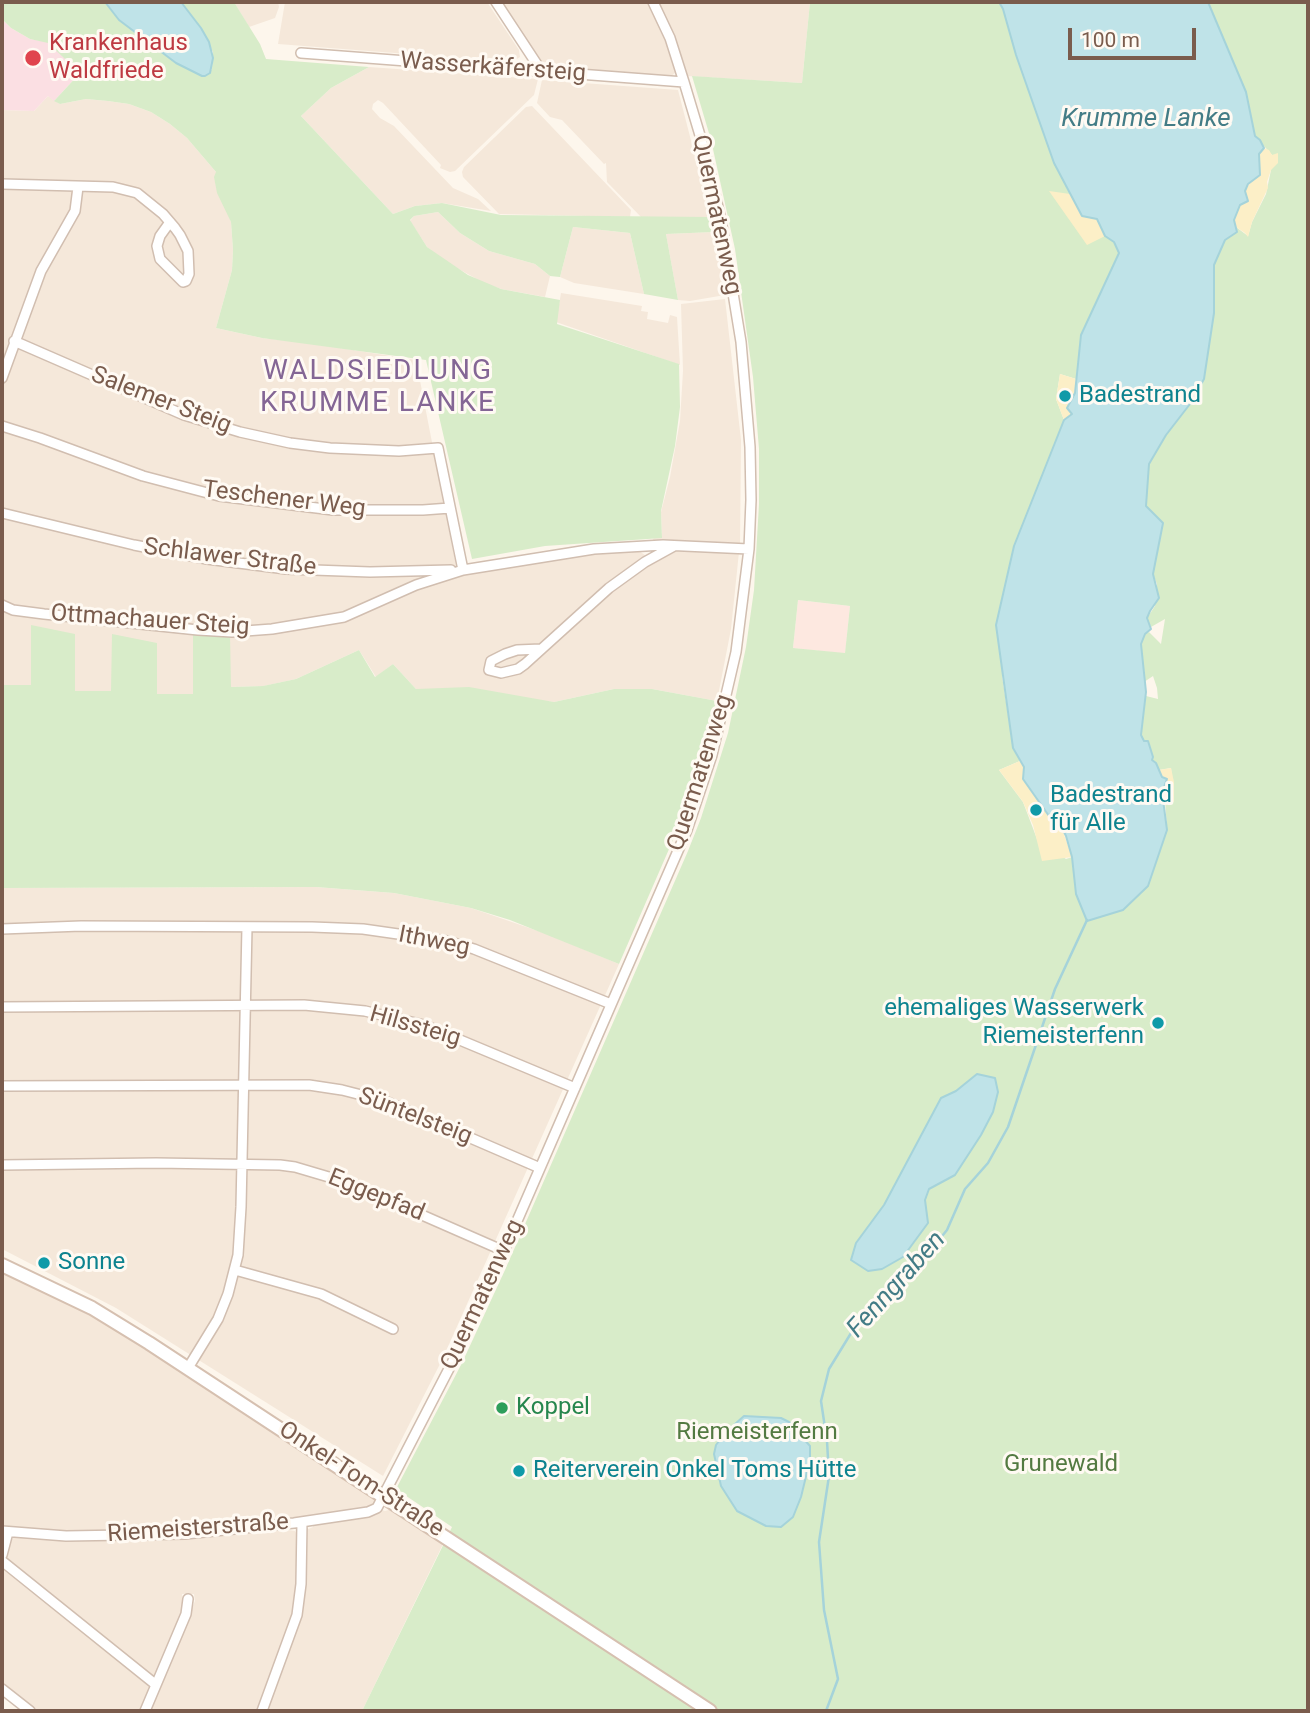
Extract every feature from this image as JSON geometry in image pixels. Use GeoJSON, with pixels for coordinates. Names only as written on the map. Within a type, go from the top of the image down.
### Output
{"type":"FeatureCollection","features":[{"type":"Feature","properties":{"kind":"main road","name":"Onkel-Tom-Straße"},"geometry":{"type":"LineString","coordinates":[[2,1265],[92,1308],[188,1368],[710,1711]]}},
{"type":"Feature","properties":{"kind":"street"},"geometry":{"type":"LineString","coordinates":[[496,2],[542,72]]}},
{"type":"Feature","properties":{"kind":"street","name":"Quermatenweg"},"geometry":{"type":"LineString","coordinates":[[384,1495],[454,1359],[504,1251],[691,820],[712,755],[736,652],[749,549],[751,500],[750,447],[741,342],[721,220],[705,152],[670,38],[653,2]]}},
{"type":"Feature","properties":{"kind":"street","name":"Wasserkäfersteig"},"geometry":{"type":"LineString","coordinates":[[301,53],[684,82]]}},
{"type":"Feature","properties":{"kind":"street"},"geometry":{"type":"LineString","coordinates":[[2,184],[113,187],[128,189],[143,196],[170,222],[188,251],[187,281],[183,282],[160,259],[157,246],[160,236],[170,222]]}},
{"type":"Feature","properties":{"kind":"street"},"geometry":{"type":"LineString","coordinates":[[2,378],[41,271],[75,211],[78,187]]}},
{"type":"Feature","properties":{"kind":"street","name":"Salemer Steig"},"geometry":{"type":"LineString","coordinates":[[14,341],[184,415],[240,432],[330,448],[438,448],[450,508]]}},
{"type":"Feature","properties":{"kind":"street","name":"Teschener Weg"},"geometry":{"type":"LineString","coordinates":[[2,426],[143,476],[219,496],[333,510],[450,508]]}},
{"type":"Feature","properties":{"kind":"street"},"geometry":{"type":"LineString","coordinates":[[450,508],[463,570]]}},
{"type":"Feature","properties":{"kind":"street","name":"Schlawer Straße"},"geometry":{"type":"LineString","coordinates":[[2,513],[130,544],[207,559],[286,569],[370,572],[463,570]]}},
{"type":"Feature","properties":{"kind":"street"},"geometry":{"type":"LineString","coordinates":[[541,649],[517,650],[505,654],[492,661],[489,670],[501,673],[518,669],[541,649],[583,610],[628,573],[675,545]]}},
{"type":"Feature","properties":{"kind":"street","name":"Ottmachauer Steig"},"geometry":{"type":"LineString","coordinates":[[2,605],[13,610],[55,616],[232,632],[272,629],[344,617],[416,585],[463,570],[594,549],[675,545],[749,549]]}},
{"type":"Feature","properties":{"kind":"street","name":"Ithweg"},"geometry":{"type":"LineString","coordinates":[[2,929],[81,926],[340,927],[447,941],[500,957],[611,1004]]}},
{"type":"Feature","properties":{"kind":"street"},"geometry":{"type":"LineString","coordinates":[[188,1368],[218,1319],[235,1270],[240,1238],[247,927]]}},
{"type":"Feature","properties":{"kind":"street","name":"Hilssteig"},"geometry":{"type":"LineString","coordinates":[[2,1007],[304,1005],[365,1011],[424,1025],[575,1088]]}},
{"type":"Feature","properties":{"kind":"street","name":"Süntelsteig"},"geometry":{"type":"LineString","coordinates":[[2,1086],[309,1085],[364,1095],[423,1116],[540,1168]]}},
{"type":"Feature","properties":{"kind":"street","name":"Eggepfad"},"geometry":{"type":"LineString","coordinates":[[2,1165],[280,1165],[349,1183],[504,1251]]}},
{"type":"Feature","properties":{"kind":"street"},"geometry":{"type":"LineString","coordinates":[[235,1270],[321,1294],[393,1329]]}},
{"type":"Feature","properties":{"kind":"street","name":"Riemeisterstraße"},"geometry":{"type":"LineString","coordinates":[[5,1532],[125,1536],[240,1530],[374,1511],[384,1495]]}},
{"type":"Feature","properties":{"kind":"street"},"geometry":{"type":"LineString","coordinates":[[262,1711],[297,1615],[301,1584],[302,1522]]}},
{"type":"Feature","properties":{"kind":"street"},"geometry":{"type":"LineString","coordinates":[[2,1555],[5,1532]]}},
{"type":"Feature","properties":{"kind":"street"},"geometry":{"type":"LineString","coordinates":[[2,1561],[156,1684]]}},
{"type":"Feature","properties":{"kind":"street"},"geometry":{"type":"LineString","coordinates":[[145,1711],[186,1614],[188,1599]]}},
{"type":"Feature","properties":{"kind":"street"},"geometry":{"type":"LineString","coordinates":[[2,1689],[30,1711]]}},
{"type":"Feature","properties":{"kind":"shaded area"},"geometry":{"type":"Polygon","coordinates":[[[234,2],[278,2],[279,7],[275,18],[249,27],[234,2]]]}},
{"type":"Feature","properties":{"kind":"shaded area"},"geometry":{"type":"Polygon","coordinates":[[[285,2],[487,2],[519,50],[520,57],[512,62],[278,44],[285,2]]]}},
{"type":"Feature","properties":{"kind":"shaded area"},"geometry":{"type":"Polygon","coordinates":[[[501,2],[650,2],[671,50],[675,73],[670,77],[547,68],[501,2]]]}},
{"type":"Feature","properties":{"kind":"shaded area"},"geometry":{"type":"Polygon","coordinates":[[[658,2],[810,2],[802,83],[687,76],[658,2]]]}},
{"type":"Feature","properties":{"kind":"shaded area","name":"Krankenhaus Waldfriede"},"geometry":{"type":"Polygon","coordinates":[[[2,19],[30,39],[48,42],[80,73],[54,101],[48,96],[34,111],[2,110],[2,19]]]}},
{"type":"Feature","properties":{"kind":"shaded area"},"geometry":{"type":"Polygon","coordinates":[[[369,67],[538,79],[534,95],[455,171],[450,172],[440,168],[441,165],[383,103],[378,100],[373,104],[372,109],[380,118],[394,126],[453,188],[478,199],[491,211],[442,203],[415,206],[393,214],[301,116],[331,88],[369,67]]]}},
{"type":"Feature","properties":{"kind":"shaded area"},"geometry":{"type":"Polygon","coordinates":[[[542,80],[678,90],[711,218],[641,217],[607,182],[606,163],[604,164],[562,120],[550,117],[537,103],[542,80]]]}},
{"type":"Feature","properties":{"kind":"shaded area"},"geometry":{"type":"Polygon","coordinates":[[[48,96],[60,104],[86,99],[129,104],[151,112],[187,138],[216,172],[231,222],[233,250],[232,270],[216,328],[262,338],[416,360],[458,576],[585,553],[638,550],[653,561],[673,551],[693,549],[739,552],[731,629],[717,701],[652,689],[614,689],[554,702],[416,689],[393,664],[376,677],[359,650],[296,679],[264,686],[231,687],[193,634],[193,694],[157,694],[113,634],[112,691],[74,691],[31,625],[31,685],[2,685],[2,110],[34,111],[48,96]]]}},
{"type":"Feature","properties":{"kind":"shaded area"},"geometry":{"type":"Polygon","coordinates":[[[532,106],[631,210],[630,217],[499,214],[463,177],[464,167],[526,107],[532,106]]]}},
{"type":"Feature","properties":{"kind":"shaded area"},"geometry":{"type":"Polygon","coordinates":[[[438,212],[460,233],[489,251],[535,264],[550,276],[545,297],[484,283],[446,262],[427,247],[410,221],[414,216],[438,212]]]}},
{"type":"Feature","properties":{"kind":"shaded area"},"geometry":{"type":"Polygon","coordinates":[[[573,227],[630,233],[644,294],[574,283],[560,277],[573,227]]]}},
{"type":"Feature","properties":{"kind":"shaded area"},"geometry":{"type":"Polygon","coordinates":[[[714,232],[725,295],[690,301],[678,300],[666,234],[714,232]]]}},
{"type":"Feature","properties":{"kind":"shaded area"},"geometry":{"type":"Polygon","coordinates":[[[561,293],[642,306],[641,311],[648,312],[647,319],[668,323],[670,315],[677,317],[680,365],[556,322],[561,293]]]}},
{"type":"Feature","properties":{"kind":"shaded area"},"geometry":{"type":"Polygon","coordinates":[[[725,299],[741,440],[740,545],[652,542],[654,537],[662,536],[661,512],[680,421],[683,371],[681,304],[725,299]]]}},
{"type":"Feature","properties":{"kind":"shaded area"},"geometry":{"type":"Polygon","coordinates":[[[798,600],[850,606],[845,654],[793,648],[798,600]]]}},
{"type":"Feature","properties":{"kind":"shaded area"},"geometry":{"type":"Polygon","coordinates":[[[316,887],[394,893],[471,908],[547,934],[619,964],[442,1360],[383,1476],[116,1308],[2,1249],[2,888],[316,887]]]}},
{"type":"Feature","properties":{"kind":"shaded area"},"geometry":{"type":"Polygon","coordinates":[[[2,1271],[81,1309],[136,1340],[369,1493],[375,1500],[374,1503],[369,1507],[347,1511],[195,1529],[88,1532],[2,1526],[2,1271]]]}},
{"type":"Feature","properties":{"kind":"shaded area"},"geometry":{"type":"Polygon","coordinates":[[[392,1509],[444,1542],[362,1711],[266,1711],[301,1618],[305,1591],[306,1530],[313,1527],[313,1524],[376,1515],[382,1510],[392,1509]]]}},
{"type":"Feature","properties":{"kind":"shaded area"},"geometry":{"type":"Polygon","coordinates":[[[288,1528],[298,1536],[295,1607],[289,1630],[257,1711],[148,1711],[195,1601],[194,1594],[182,1594],[184,1612],[155,1676],[152,1677],[5,1558],[10,1540],[15,1537],[135,1541],[227,1536],[288,1528]]]}},
{"type":"Feature","properties":{"kind":"shaded area"},"geometry":{"type":"Polygon","coordinates":[[[4,1568],[151,1686],[141,1711],[34,1711],[2,1685],[4,1568]]]}},
{"type":"Feature","properties":{"kind":"green space"},"geometry":{"type":"Polygon","coordinates":[[[2,2],[105,2],[119,20],[136,33],[176,63],[202,76],[208,75],[212,69],[213,52],[201,28],[181,2],[234,2],[260,44],[266,59],[369,67],[331,88],[301,116],[393,214],[415,206],[442,203],[501,215],[710,217],[714,232],[666,234],[678,300],[644,294],[630,233],[573,227],[560,277],[550,276],[535,264],[489,251],[460,233],[438,212],[414,216],[410,220],[427,247],[468,275],[501,289],[560,300],[557,324],[679,364],[680,407],[661,511],[662,538],[545,546],[472,559],[426,360],[262,338],[216,328],[232,270],[233,250],[231,222],[217,193],[214,177],[216,172],[187,138],[151,112],[129,104],[108,101],[86,99],[60,104],[54,101],[80,73],[48,43],[30,39],[11,28],[2,19],[2,2]]]}},
{"type":"Feature","properties":{"kind":"green space","name":"Grunewald"},"geometry":{"type":"Polygon","coordinates":[[[810,2],[999,2],[1054,163],[1082,216],[1114,242],[1119,253],[1081,335],[1076,379],[1060,374],[1056,399],[1064,420],[1048,461],[1002,676],[1013,748],[1020,761],[999,770],[1023,802],[1037,839],[1066,859],[1072,857],[1076,894],[1148,886],[1167,830],[1165,799],[1174,801],[1171,768],[1159,770],[1151,760],[1153,756],[1148,741],[1144,741],[1141,735],[1146,696],[1158,699],[1153,676],[1144,682],[1141,644],[1145,634],[1149,632],[1161,644],[1165,619],[1151,627],[1147,618],[1155,606],[1157,584],[1153,574],[1163,523],[1146,506],[1149,464],[1166,435],[1214,313],[1214,265],[1225,240],[1237,232],[1236,227],[1248,236],[1266,194],[1271,170],[1272,155],[1255,136],[1246,92],[1208,2],[1308,2],[1308,1711],[362,1711],[452,1527],[396,1489],[462,1363],[505,1270],[688,851],[728,733],[746,647],[754,590],[759,504],[759,449],[753,377],[735,249],[711,140],[692,76],[802,83],[810,2]],[[798,600],[793,648],[845,653],[850,606],[798,600]]]}},
{"type":"Feature","properties":{"kind":"green space"},"geometry":{"type":"Polygon","coordinates":[[[31,625],[75,634],[75,691],[111,691],[112,634],[157,643],[157,694],[193,694],[193,634],[230,634],[231,687],[263,686],[296,679],[359,650],[375,677],[393,664],[416,689],[469,687],[554,702],[614,689],[652,689],[717,701],[683,817],[619,964],[510,920],[471,908],[394,893],[316,887],[2,888],[2,685],[31,685],[31,625]]]}},
{"type":"Feature","properties":{"kind":"sand"},"geometry":{"type":"Polygon","coordinates":[[[1264,148],[1272,155],[1278,153],[1278,163],[1271,170],[1268,188],[1248,237],[1236,227],[1234,220],[1245,191],[1259,169],[1259,154],[1264,148]]]}},
{"type":"Feature","properties":{"kind":"sand"},"geometry":{"type":"Polygon","coordinates":[[[1049,191],[1070,194],[1082,216],[1097,219],[1105,236],[1087,245],[1049,191]]]}},
{"type":"Feature","properties":{"kind":"sand","name":"Badestrand"},"geometry":{"type":"Polygon","coordinates":[[[1060,374],[1076,379],[1075,393],[1069,401],[1072,414],[1064,420],[1056,399],[1060,374]]]}},
{"type":"Feature","properties":{"kind":"sand","name":"Badestrand für Alle"},"geometry":{"type":"Polygon","coordinates":[[[1020,761],[1024,767],[1023,779],[1049,816],[1061,826],[1072,857],[1042,861],[1033,825],[1023,802],[999,770],[1020,761]]]}},
{"type":"Feature","properties":{"kind":"sand"},"geometry":{"type":"Polygon","coordinates":[[[1171,768],[1174,802],[1165,799],[1162,792],[1163,777],[1159,770],[1171,768]]]}},
{"type":"Feature","properties":{"kind":"water"},"geometry":{"type":"Polygon","coordinates":[[[105,2],[181,2],[209,42],[213,58],[210,73],[202,76],[176,63],[119,20],[105,2]]]}},
{"type":"Feature","properties":{"kind":"water","name":"Krumme Lanke"},"geometry":{"type":"Polygon","coordinates":[[[999,2],[1208,2],[1246,92],[1255,136],[1264,148],[1259,154],[1260,175],[1248,184],[1245,191],[1248,201],[1240,205],[1234,220],[1237,232],[1225,240],[1214,265],[1214,313],[1204,379],[1149,464],[1146,506],[1163,523],[1153,574],[1159,598],[1147,618],[1151,629],[1145,634],[1141,644],[1146,692],[1141,735],[1144,741],[1148,741],[1152,760],[1162,777],[1167,779],[1162,792],[1167,830],[1148,886],[1123,910],[1087,921],[1076,894],[1072,857],[1066,836],[1023,779],[1024,767],[1013,748],[996,625],[1014,546],[1064,420],[1072,414],[1067,408],[1075,393],[1081,335],[1119,253],[1114,242],[1105,236],[1097,219],[1082,216],[1054,163],[999,2]]]}},
{"type":"Feature","properties":{"kind":"water"},"geometry":{"type":"Polygon","coordinates":[[[977,1074],[995,1078],[998,1092],[993,1112],[981,1135],[955,1175],[929,1189],[925,1200],[928,1223],[903,1257],[882,1269],[868,1271],[851,1260],[856,1243],[884,1205],[941,1098],[956,1091],[977,1074]]]}},
{"type":"Feature","properties":{"kind":"water"},"geometry":{"type":"Polygon","coordinates":[[[744,1416],[781,1418],[789,1422],[810,1446],[810,1460],[801,1497],[793,1517],[781,1527],[766,1526],[737,1511],[721,1486],[714,1454],[716,1445],[744,1416]]]}},
{"type":"Feature","properties":{"kind":"waterway","name":"Fenngraben"},"geometry":{"type":"LineString","coordinates":[[826,1711],[838,1679],[824,1610],[819,1542],[829,1476],[821,1401],[829,1369],[856,1325],[902,1285],[947,1230],[965,1189],[988,1163],[1008,1127],[1055,989],[1087,920]]}},
{"type":"Feature","properties":{"kind":"place","name":"Krankenhaus Waldfriede"},"geometry":{"type":"Point","coordinates":[33,58]}},
{"type":"Feature","properties":{"kind":"place","name":"Badestrand"},"geometry":{"type":"Point","coordinates":[1065,396]}},
{"type":"Feature","properties":{"kind":"place","name":"Badestrand für Alle"},"geometry":{"type":"Point","coordinates":[1036,810]}},
{"type":"Feature","properties":{"kind":"place","name":"ehemaliges Wasserwerk Riemeisterfenn"},"geometry":{"type":"Point","coordinates":[1158,1023]}},
{"type":"Feature","properties":{"kind":"place","name":"Sonne"},"geometry":{"type":"Point","coordinates":[44,1263]}},
{"type":"Feature","properties":{"kind":"place","name":"Koppel"},"geometry":{"type":"Point","coordinates":[502,1408]}},
{"type":"Feature","properties":{"kind":"place","name":"Reiterverein Onkel Toms Hütte"},"geometry":{"type":"Point","coordinates":[519,1471]}},
{"type":"Feature","properties":{"kind":"district","name":"WALDSIEDLUNG KRUMME LANKE"},"geometry":{"type":"Point","coordinates":[378,388]}},
{"type":"Feature","properties":{"kind":"park label","name":"Riemeisterfenn"},"geometry":{"type":"Point","coordinates":[757,1433]}}]}
